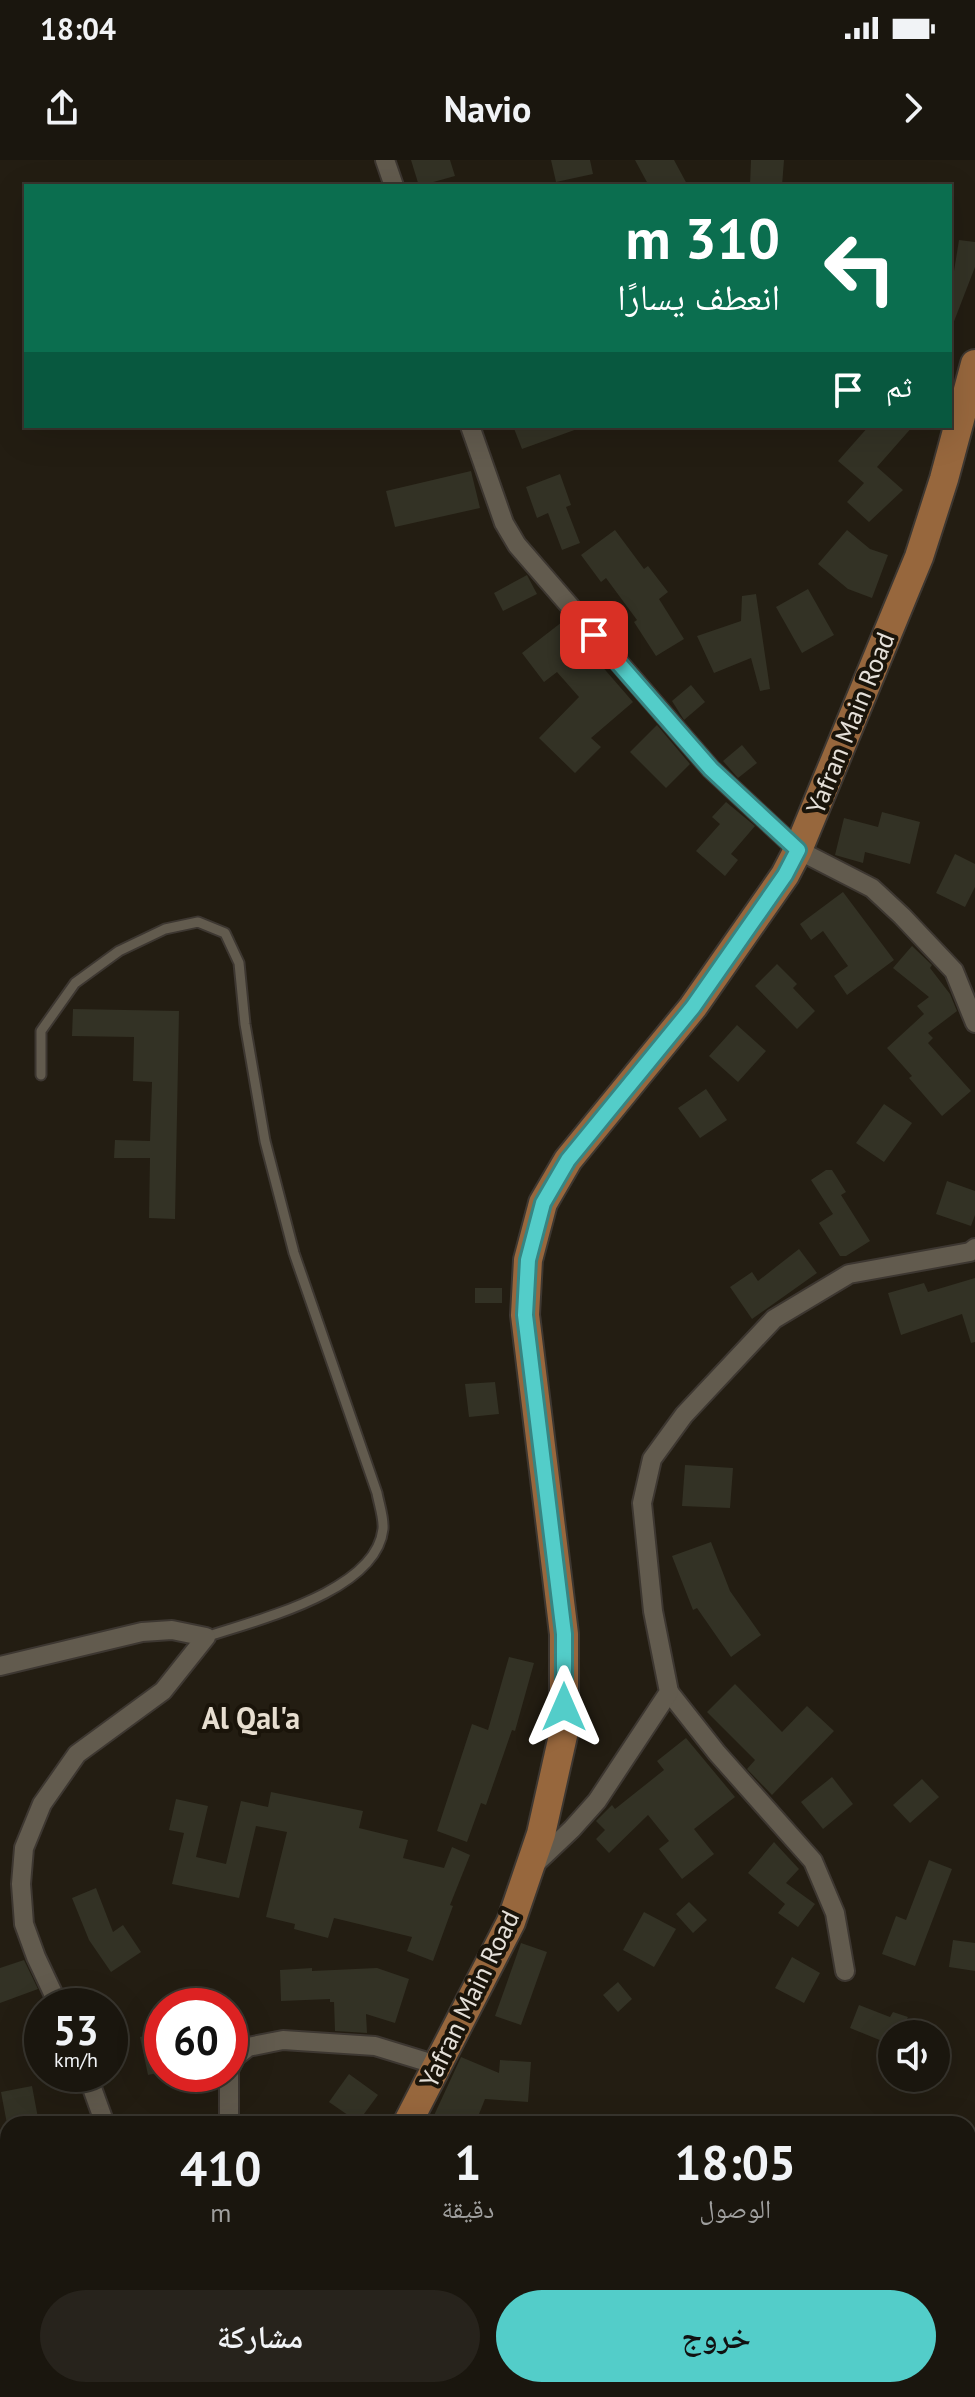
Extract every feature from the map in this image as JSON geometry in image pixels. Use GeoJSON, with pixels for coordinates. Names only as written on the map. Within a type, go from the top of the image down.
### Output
{"type":"FeatureCollection","features":[{"type":"Feature","properties":{"kind":"main road","name":"Yafran Main Road"},"geometry":{"type":"LineString","coordinates":[[411,2116],[511,1922],[541,1834],[564,1731],[564,1634],[525,1315],[528,1260],[543,1203],[568,1160],[693,1007],[785,875],[798,850],[919,557],[975,364]]}},
{"type":"Feature","properties":{"kind":"street"},"geometry":{"type":"LineString","coordinates":[[385,160],[393,184]]}},
{"type":"Feature","properties":{"kind":"street"},"geometry":{"type":"LineString","coordinates":[[471,428],[504,523],[517,545],[711,769],[798,850],[872,888],[902,916],[954,971],[975,1023]]}},
{"type":"Feature","properties":{"kind":"street"},"geometry":{"type":"LineString","coordinates":[[845,1971],[835,1913],[813,1861],[717,1753],[669,1692],[653,1611],[642,1503],[652,1459],[684,1415],[774,1319],[849,1274],[970,1252],[975,1248]]}},
{"type":"Feature","properties":{"kind":"street"},"geometry":{"type":"LineString","coordinates":[[0,1666],[142,1632],[172,1630],[206,1637],[163,1691],[77,1754],[42,1804],[24,1848],[21,1884],[24,1924],[51,1988]]}},
{"type":"Feature","properties":{"kind":"street"},"geometry":{"type":"LineString","coordinates":[[528,1870],[597,1801],[669,1692]]}},
{"type":"Feature","properties":{"kind":"street"},"geometry":{"type":"LineString","coordinates":[[248,2047],[283,2040],[375,2046],[437,2065]]}},
{"type":"Feature","properties":{"kind":"street"},"geometry":{"type":"LineString","coordinates":[[93,2092],[102,2116]]}},
{"type":"Feature","properties":{"kind":"street"},"geometry":{"type":"LineString","coordinates":[[229,2092],[229,2116]]}},
{"type":"Feature","properties":{"kind":"lane"},"geometry":{"type":"LineString","coordinates":[[41,1075],[41,1031],[75,983],[119,951],[165,929],[198,922],[225,933],[239,963],[245,1024],[265,1141],[294,1253],[377,1493],[383,1528],[375,1554],[328,1594],[206,1637]]}},
{"type":"Feature","properties":{"kind":"building"},"geometry":{"type":"Polygon","coordinates":[[[411,160],[450,160],[455,176],[418,184],[411,160]]]}},
{"type":"Feature","properties":{"kind":"building"},"geometry":{"type":"Polygon","coordinates":[[[551,160],[590,160],[593,174],[556,182],[551,160]]]}},
{"type":"Feature","properties":{"kind":"building"},"geometry":{"type":"Polygon","coordinates":[[[635,160],[674,160],[687,184],[648,184],[635,160]]]}},
{"type":"Feature","properties":{"kind":"building"},"geometry":{"type":"Polygon","coordinates":[[[751,160],[784,160],[782,184],[750,184],[751,160]]]}},
{"type":"Feature","properties":{"kind":"building"},"geometry":{"type":"Polygon","coordinates":[[[959,240],[975,242],[975,267],[953,324],[952,284],[959,240]]]}},
{"type":"Feature","properties":{"kind":"building"},"geometry":{"type":"Polygon","coordinates":[[[514,428],[580,428],[522,449],[514,428]]]}},
{"type":"Feature","properties":{"kind":"building"},"geometry":{"type":"Polygon","coordinates":[[[867,428],[911,428],[877,467],[903,490],[869,522],[847,502],[864,483],[838,461],[867,428]]]}},
{"type":"Feature","properties":{"kind":"building"},"geometry":{"type":"Polygon","coordinates":[[[471,471],[480,508],[395,527],[386,491],[471,471]]]}},
{"type":"Feature","properties":{"kind":"building"},"geometry":{"type":"Polygon","coordinates":[[[560,474],[571,505],[566,507],[580,543],[562,550],[548,513],[537,518],[526,487],[560,474]]]}},
{"type":"Feature","properties":{"kind":"building"},"geometry":{"type":"Polygon","coordinates":[[[615,530],[644,569],[648,566],[668,592],[659,599],[684,639],[656,656],[634,622],[637,620],[606,578],[601,582],[581,555],[615,530]]]}},
{"type":"Feature","properties":{"kind":"building"},"geometry":{"type":"Polygon","coordinates":[[[847,530],[870,549],[888,555],[872,598],[848,589],[818,564],[847,530]]]}},
{"type":"Feature","properties":{"kind":"building"},"geometry":{"type":"Polygon","coordinates":[[[527,575],[537,594],[503,611],[494,593],[527,575]]]}},
{"type":"Feature","properties":{"kind":"building"},"geometry":{"type":"Polygon","coordinates":[[[808,589],[834,635],[802,653],[776,607],[808,589]]]}},
{"type":"Feature","properties":{"kind":"building"},"geometry":{"type":"Polygon","coordinates":[[[756,594],[770,689],[760,691],[751,658],[714,673],[697,636],[741,621],[742,596],[756,594]]]}},
{"type":"Feature","properties":{"kind":"building"},"geometry":{"type":"Polygon","coordinates":[[[562,622],[597,667],[600,664],[633,702],[591,738],[601,747],[575,773],[539,738],[579,697],[557,672],[544,682],[522,653],[562,622]]]}},
{"type":"Feature","properties":{"kind":"building"},"geometry":{"type":"Polygon","coordinates":[[[691,685],[705,702],[684,720],[672,701],[691,685]]]}},
{"type":"Feature","properties":{"kind":"building"},"geometry":{"type":"Polygon","coordinates":[[[657,725],[690,764],[666,788],[630,752],[657,725]]]}},
{"type":"Feature","properties":{"kind":"building"},"geometry":{"type":"Polygon","coordinates":[[[742,745],[757,763],[738,778],[723,761],[742,745]]]}},
{"type":"Feature","properties":{"kind":"building"},"geometry":{"type":"Polygon","coordinates":[[[726,802],[755,826],[731,854],[738,860],[725,876],[696,851],[720,824],[712,817],[726,802]]]}},
{"type":"Feature","properties":{"kind":"building"},"geometry":{"type":"Polygon","coordinates":[[[882,812],[920,822],[910,864],[865,852],[863,863],[835,855],[844,818],[878,827],[882,812]]]}},
{"type":"Feature","properties":{"kind":"building"},"geometry":{"type":"Polygon","coordinates":[[[955,854],[975,864],[975,887],[965,907],[936,893],[955,854]]]}},
{"type":"Feature","properties":{"kind":"building"},"geometry":{"type":"Polygon","coordinates":[[[843,892],[894,960],[847,995],[834,976],[848,966],[823,931],[811,940],[800,924],[843,892]]]}},
{"type":"Feature","properties":{"kind":"building"},"geometry":{"type":"Polygon","coordinates":[[[912,946],[932,965],[930,968],[950,994],[957,1011],[928,1033],[933,1038],[928,1043],[971,1091],[942,1116],[887,1048],[924,1014],[917,1006],[929,997],[893,968],[912,946]]]}},
{"type":"Feature","properties":{"kind":"building"},"geometry":{"type":"Polygon","coordinates":[[[777,964],[797,984],[793,988],[815,1011],[797,1029],[755,986],[777,964]]]}},
{"type":"Feature","properties":{"kind":"building"},"geometry":{"type":"Polygon","coordinates":[[[73,1009],[179,1011],[175,1219],[149,1218],[150,1158],[114,1158],[115,1140],[150,1141],[152,1082],[133,1081],[134,1037],[72,1036],[73,1009]]]}},
{"type":"Feature","properties":{"kind":"building"},"geometry":{"type":"Polygon","coordinates":[[[737,1025],[766,1051],[738,1082],[709,1056],[737,1025]]]}},
{"type":"Feature","properties":{"kind":"building"},"geometry":{"type":"Polygon","coordinates":[[[706,1089],[727,1120],[700,1138],[678,1108],[706,1089]]]}},
{"type":"Feature","properties":{"kind":"building"},"geometry":{"type":"Polygon","coordinates":[[[884,1104],[912,1123],[884,1162],[856,1143],[884,1104]]]}},
{"type":"Feature","properties":{"kind":"building"},"geometry":{"type":"Polygon","coordinates":[[[826,1170],[832,1170],[846,1192],[841,1195],[870,1241],[846,1256],[840,1256],[819,1223],[833,1214],[811,1180],[826,1170]]]}},
{"type":"Feature","properties":{"kind":"building"},"geometry":{"type":"Polygon","coordinates":[[[947,1181],[975,1191],[975,1215],[971,1226],[936,1214],[947,1181]]]}},
{"type":"Feature","properties":{"kind":"building"},"geometry":{"type":"Polygon","coordinates":[[[799,1249],[817,1273],[752,1319],[730,1287],[752,1272],[758,1281],[799,1249]]]}},
{"type":"Feature","properties":{"kind":"building"},"geometry":{"type":"Polygon","coordinates":[[[975,1278],[975,1342],[971,1343],[962,1314],[901,1335],[888,1293],[924,1283],[928,1292],[975,1278]]]}},
{"type":"Feature","properties":{"kind":"building"},"geometry":{"type":"Polygon","coordinates":[[[475,1288],[502,1288],[502,1303],[475,1303],[475,1288]]]}},
{"type":"Feature","properties":{"kind":"building"},"geometry":{"type":"Polygon","coordinates":[[[495,1382],[499,1414],[469,1417],[465,1384],[495,1382]]]}},
{"type":"Feature","properties":{"kind":"building"},"geometry":{"type":"Polygon","coordinates":[[[685,1465],[733,1468],[730,1508],[682,1506],[685,1465]]]}},
{"type":"Feature","properties":{"kind":"building"},"geometry":{"type":"Polygon","coordinates":[[[711,1542],[730,1591],[761,1635],[731,1657],[697,1608],[693,1610],[672,1556],[711,1542]]]}},
{"type":"Feature","properties":{"kind":"building"},"geometry":{"type":"Polygon","coordinates":[[[509,1657],[534,1663],[515,1731],[512,1730],[486,1805],[481,1803],[467,1842],[437,1831],[472,1724],[488,1730],[509,1657]]]}},
{"type":"Feature","properties":{"kind":"building"},"geometry":{"type":"Polygon","coordinates":[[[735,1684],[782,1732],[807,1706],[834,1731],[772,1795],[747,1769],[755,1760],[707,1712],[735,1684]]]}},
{"type":"Feature","properties":{"kind":"building"},"geometry":{"type":"Polygon","coordinates":[[[686,1738],[735,1797],[694,1829],[714,1854],[682,1879],[659,1849],[669,1841],[648,1815],[609,1853],[596,1839],[605,1830],[596,1821],[612,1805],[615,1809],[664,1770],[657,1761],[686,1738]]]}},
{"type":"Feature","properties":{"kind":"building"},"geometry":{"type":"Polygon","coordinates":[[[832,1777],[853,1804],[823,1829],[801,1802],[832,1777]]]}},
{"type":"Feature","properties":{"kind":"building"},"geometry":{"type":"Polygon","coordinates":[[[922,1779],[939,1797],[910,1823],[893,1805],[922,1779]]]}},
{"type":"Feature","properties":{"kind":"building"},"geometry":{"type":"Polygon","coordinates":[[[271,1792],[363,1811],[359,1828],[408,1840],[403,1858],[444,1868],[452,1847],[470,1855],[450,1905],[453,1906],[433,1961],[407,1951],[412,1937],[334,1918],[328,1938],[294,1929],[295,1924],[266,1917],[287,1832],[256,1826],[239,1898],[172,1884],[184,1833],[169,1830],[176,1799],[208,1806],[196,1857],[226,1864],[241,1801],[268,1807],[271,1792]]]}},
{"type":"Feature","properties":{"kind":"building"},"geometry":{"type":"Polygon","coordinates":[[[774,1842],[799,1869],[786,1883],[815,1904],[798,1927],[778,1913],[785,1904],[748,1873],[774,1842]]]}},
{"type":"Feature","properties":{"kind":"building"},"geometry":{"type":"Polygon","coordinates":[[[929,1860],[952,1869],[915,1966],[882,1954],[896,1916],[906,1920],[929,1860]]]}},
{"type":"Feature","properties":{"kind":"building"},"geometry":{"type":"Polygon","coordinates":[[[96,1888],[113,1932],[123,1925],[141,1952],[111,1972],[89,1940],[72,1898],[96,1888]]]}},
{"type":"Feature","properties":{"kind":"building"},"geometry":{"type":"Polygon","coordinates":[[[689,1902],[707,1920],[693,1933],[676,1914],[689,1902]]]}},
{"type":"Feature","properties":{"kind":"building"},"geometry":{"type":"Polygon","coordinates":[[[644,1912],[676,1929],[654,1967],[623,1950],[644,1912]]]}},
{"type":"Feature","properties":{"kind":"building"},"geometry":{"type":"Polygon","coordinates":[[[953,1940],[975,1943],[975,1971],[949,1967],[953,1940]]]}},
{"type":"Feature","properties":{"kind":"building"},"geometry":{"type":"Polygon","coordinates":[[[521,1943],[547,1952],[521,2025],[495,2016],[521,1943]]]}},
{"type":"Feature","properties":{"kind":"building"},"geometry":{"type":"Polygon","coordinates":[[[792,1957],[820,1973],[804,2003],[775,1988],[792,1957]]]}},
{"type":"Feature","properties":{"kind":"building"},"geometry":{"type":"Polygon","coordinates":[[[24,1960],[38,1988],[24,1988],[24,1994],[0,2003],[0,1968],[24,1960]]]}},
{"type":"Feature","properties":{"kind":"building"},"geometry":{"type":"Polygon","coordinates":[[[312,1968],[312,1971],[377,1968],[409,1979],[395,2023],[366,2014],[367,2033],[335,2031],[334,2002],[330,1999],[281,2001],[280,1970],[312,1968]]]}},
{"type":"Feature","properties":{"kind":"building"},"geometry":{"type":"Polygon","coordinates":[[[618,1982],[632,1999],[618,2012],[603,1995],[618,1982]]]}},
{"type":"Feature","properties":{"kind":"building"},"geometry":{"type":"Polygon","coordinates":[[[859,2005],[890,2017],[893,2012],[908,2017],[906,2020],[878,2020],[878,2039],[850,2028],[859,2005]]]}},
{"type":"Feature","properties":{"kind":"building"},"geometry":{"type":"Polygon","coordinates":[[[461,2057],[499,2073],[500,2060],[531,2062],[528,2102],[485,2099],[478,2116],[434,2116],[461,2057]]]}},
{"type":"Feature","properties":{"kind":"building"},"geometry":{"type":"Polygon","coordinates":[[[349,2074],[378,2095],[362,2116],[349,2116],[329,2102],[349,2074]]]}},
{"type":"Feature","properties":{"kind":"building"},"geometry":{"type":"Polygon","coordinates":[[[24,2088],[24,2092],[33,2092],[38,2116],[6,2116],[1,2092],[24,2088]]]}},
{"type":"Feature","properties":{"kind":"district","name":"Al Qal'a"},"geometry":{"type":"Point","coordinates":[251,1717]}},
{"type":"Feature","properties":{"kind":"route"},"geometry":{"type":"LineString","coordinates":[[564,1707],[564,1634],[525,1315],[528,1260],[543,1203],[568,1160],[693,1007],[785,875],[798,850],[711,769],[594,635]]}}]}
